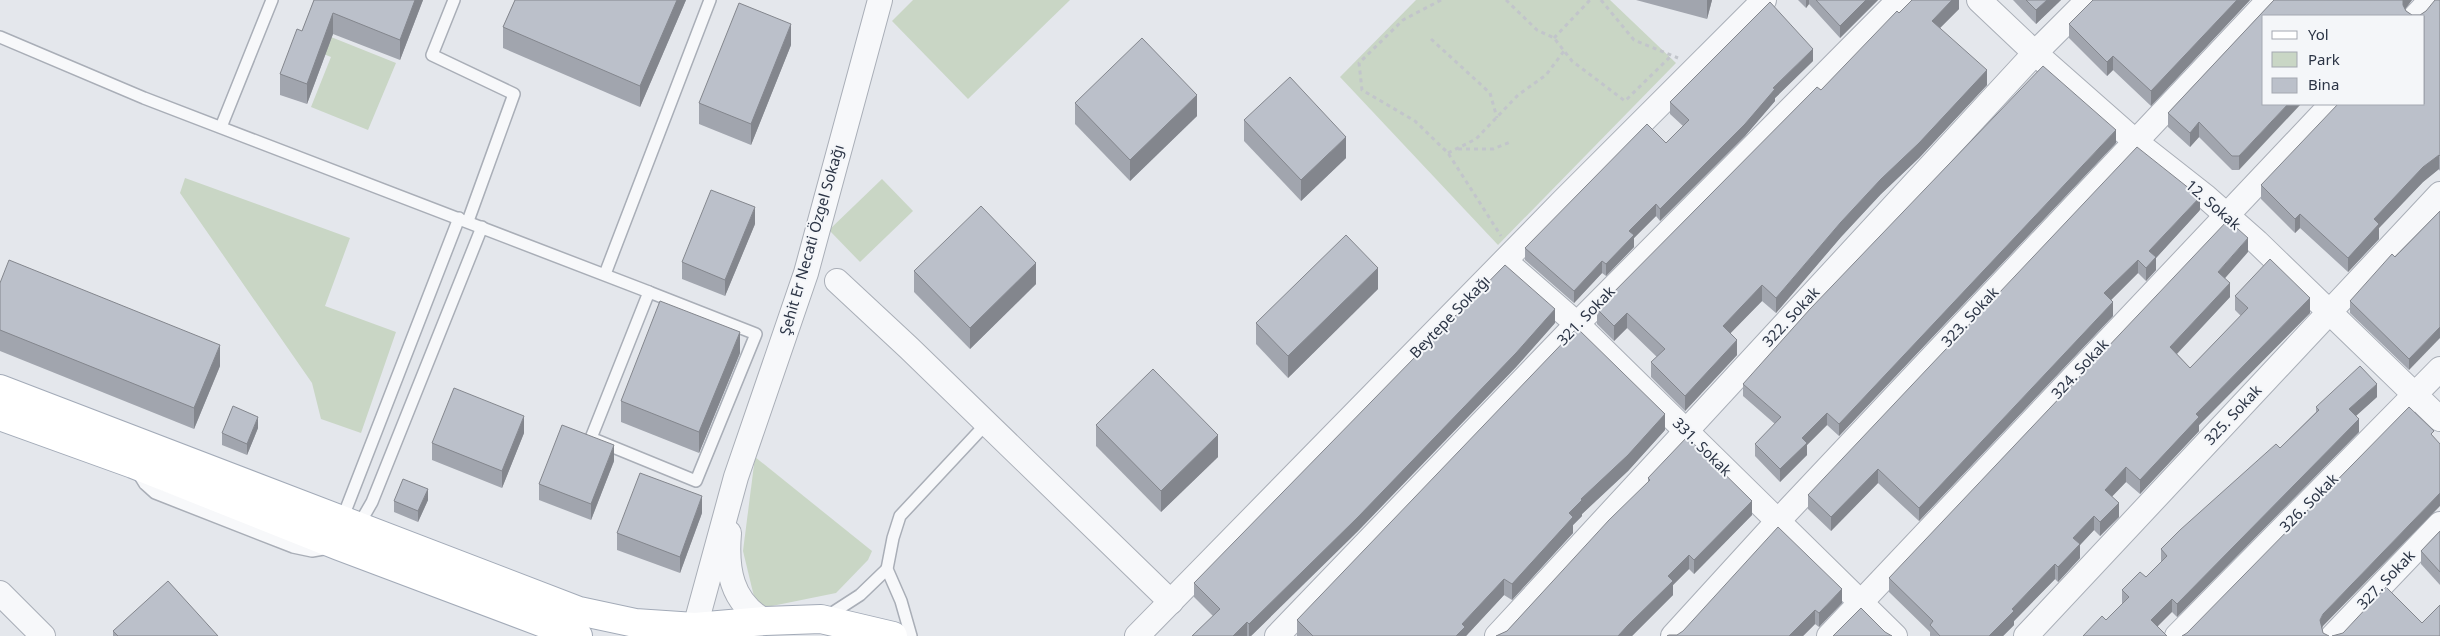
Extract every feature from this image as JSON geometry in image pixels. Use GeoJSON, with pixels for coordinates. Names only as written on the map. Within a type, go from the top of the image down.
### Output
{"type":"FeatureCollection","features":[{"type":"Feature","properties":{"kind":"main road"},"geometry":{"type":"LineString","coordinates":[[0,389],[347,534],[578,636]]}},
{"type":"Feature","properties":{"kind":"main road"},"geometry":{"type":"LineString","coordinates":[[0,416],[132,464],[578,611],[635,623],[695,627],[765,621],[893,636]]}},
{"type":"Feature","properties":{"kind":"street","name":"Şehit Er Necati Özgel Sokağı"},"geometry":{"type":"LineString","coordinates":[[736,477],[806,273],[880,0]]}},
{"type":"Feature","properties":{"kind":"street","name":"Beytepe Sokağı"},"geometry":{"type":"LineString","coordinates":[[1137,636],[1764,0]]}},
{"type":"Feature","properties":{"kind":"street","name":"321. Sokak"},"geometry":{"type":"LineString","coordinates":[[1277,636],[1577,324],[1898,0]]}},
{"type":"Feature","properties":{"kind":"street","name":"12. Sokak"},"geometry":{"type":"LineString","coordinates":[[1979,0],[2035,53],[2136,142],[2226,216],[2440,419]]}},
{"type":"Feature","properties":{"kind":"street","name":"322. Sokak"},"geometry":{"type":"LineString","coordinates":[[1497,636],[2035,53],[2088,0]]}},
{"type":"Feature","properties":{"kind":"street","name":"323. Sokak"},"geometry":{"type":"LineString","coordinates":[[1673,636],[2269,0]]}},
{"type":"Feature","properties":{"kind":"street"},"geometry":{"type":"LineString","coordinates":[[2417,15],[2431,0]]}},
{"type":"Feature","properties":{"kind":"street","name":"324. Sokak"},"geometry":{"type":"LineString","coordinates":[[1829,636],[2331,105]]}},
{"type":"Feature","properties":{"kind":"street","name":"325. Sokak"},"geometry":{"type":"LineString","coordinates":[[2026,636],[2440,194]]}},
{"type":"Feature","properties":{"kind":"street","name":"331. Sokak"},"geometry":{"type":"LineString","coordinates":[[1509,257],[1895,636]]}},
{"type":"Feature","properties":{"kind":"street"},"geometry":{"type":"LineString","coordinates":[[836,281],[909,348],[1171,602]]}},
{"type":"Feature","properties":{"kind":"street","name":"326. Sokak"},"geometry":{"type":"LineString","coordinates":[[2177,636],[2440,369]]}},
{"type":"Feature","properties":{"kind":"street"},"geometry":{"type":"LineString","coordinates":[[736,477],[728,536],[728,558],[732,581],[740,600],[752,613],[765,621]]}},
{"type":"Feature","properties":{"kind":"street"},"geometry":{"type":"LineString","coordinates":[[695,627],[736,477]]}},
{"type":"Feature","properties":{"kind":"street","name":"327. Sokak"},"geometry":{"type":"LineString","coordinates":[[2333,636],[2440,524]]}},
{"type":"Feature","properties":{"kind":"street"},"geometry":{"type":"LineString","coordinates":[[0,593],[42,636]]}},
{"type":"Feature","properties":{"kind":"lane"},"geometry":{"type":"LineString","coordinates":[[221,127],[272,0]]}},
{"type":"Feature","properties":{"kind":"lane"},"geometry":{"type":"LineString","coordinates":[[347,534],[463,220],[514,94],[432,55],[454,0]]}},
{"type":"Feature","properties":{"kind":"lane"},"geometry":{"type":"LineString","coordinates":[[606,274],[710,0]]}},
{"type":"Feature","properties":{"kind":"lane"},"geometry":{"type":"LineString","coordinates":[[0,37],[144,98],[606,274],[756,334],[696,481],[591,438],[649,292]]}},
{"type":"Feature","properties":{"kind":"lane"},"geometry":{"type":"LineString","coordinates":[[347,534],[372,502],[482,227]]}},
{"type":"Feature","properties":{"kind":"lane"},"geometry":{"type":"LineString","coordinates":[[818,628],[860,596],[887,569],[893,538],[900,516],[986,424]]}},
{"type":"Feature","properties":{"kind":"lane"},"geometry":{"type":"LineString","coordinates":[[887,569],[902,601],[911,636]]}},
{"type":"Feature","properties":{"kind":"path"},"geometry":{"type":"LineString","coordinates":[[1441,0],[1403,20],[1360,63],[1362,90],[1415,121],[1448,152],[1509,257]]}},
{"type":"Feature","properties":{"kind":"path"},"geometry":{"type":"LineString","coordinates":[[1506,0],[1537,30],[1554,38],[1572,61],[1625,101],[1671,56]]}},
{"type":"Feature","properties":{"kind":"path"},"geometry":{"type":"LineString","coordinates":[[1554,38],[1590,0]]}},
{"type":"Feature","properties":{"kind":"path"},"geometry":{"type":"LineString","coordinates":[[1601,0],[1618,23],[1634,40],[1697,67]]}},
{"type":"Feature","properties":{"kind":"path"},"geometry":{"type":"LineString","coordinates":[[1432,38],[1490,93],[1497,118]]}},
{"type":"Feature","properties":{"kind":"path"},"geometry":{"type":"LineString","coordinates":[[1448,152],[1476,139],[1518,95],[1546,75],[1564,51]]}},
{"type":"Feature","properties":{"kind":"path"},"geometry":{"type":"LineString","coordinates":[[1455,149],[1493,149],[1510,142]]}},
{"type":"Feature","properties":{"kind":"green space"},"geometry":{"type":"Polygon","coordinates":[[[913,0],[1070,0],[968,99],[892,21],[913,0]]]}},
{"type":"Feature","properties":{"kind":"green space"},"geometry":{"type":"Polygon","coordinates":[[[1416,0],[1610,0],[1676,63],[1498,245],[1340,77],[1416,0]]]}},
{"type":"Feature","properties":{"kind":"green space"},"geometry":{"type":"Polygon","coordinates":[[[306,27],[396,63],[368,130],[311,107],[331,57],[299,44],[306,27]]]}},
{"type":"Feature","properties":{"kind":"green space"},"geometry":{"type":"Polygon","coordinates":[[[185,178],[350,238],[325,306],[396,332],[361,433],[321,419],[312,383],[180,193],[185,178]]]}},
{"type":"Feature","properties":{"kind":"green space"},"geometry":{"type":"Polygon","coordinates":[[[882,179],[913,211],[860,262],[829,230],[882,179]]]}},
{"type":"Feature","properties":{"kind":"green space"},"geometry":{"type":"Polygon","coordinates":[[[755,457],[872,551],[868,560],[836,593],[757,609],[743,551],[755,457]]]}},
{"type":"Feature","properties":{"kind":"building"},"geometry":{"type":"Polygon","coordinates":[[[314,0],[415,0],[400,40],[333,13],[307,84],[280,74],[297,29],[302,31],[314,0]]]}},
{"type":"Feature","properties":{"kind":"building"},"geometry":{"type":"Polygon","coordinates":[[[515,0],[677,0],[640,86],[503,27],[515,0]]]}},
{"type":"Feature","properties":{"kind":"building"},"geometry":{"type":"Polygon","coordinates":[[[1816,0],[1866,0],[1840,26],[1816,0]]]}},
{"type":"Feature","properties":{"kind":"building"},"geometry":{"type":"Polygon","coordinates":[[[1912,0],[1952,0],[1932,21],[1987,70],[1919,143],[1881,179],[1841,222],[1776,298],[1762,285],[1723,326],[1737,340],[1685,396],[1651,362],[1665,349],[1627,313],[1614,326],[1597,309],[1817,87],[1821,90],[1897,11],[1899,13],[1912,0]]]}},
{"type":"Feature","properties":{"kind":"building"},"geometry":{"type":"Polygon","coordinates":[[[2026,0],[2047,0],[2036,10],[2026,0]]]}},
{"type":"Feature","properties":{"kind":"building"},"geometry":{"type":"Polygon","coordinates":[[[2093,0],[2237,0],[2151,91],[2113,56],[2107,62],[2069,24],[2093,0]]]}},
{"type":"Feature","properties":{"kind":"building"},"geometry":{"type":"Polygon","coordinates":[[[2274,0],[2403,0],[2406,11],[2412,15],[2262,15],[2262,105],[2287,105],[2239,156],[2232,156],[2199,122],[2190,133],[2168,113],[2274,0]]]}},
{"type":"Feature","properties":{"kind":"building"},"geometry":{"type":"Polygon","coordinates":[[[2435,0],[2440,0],[2440,156],[2423,167],[2374,219],[2379,224],[2348,258],[2300,214],[2295,219],[2261,185],[2337,105],[2425,105],[2425,15],[2420,15],[2435,0]]]}},
{"type":"Feature","properties":{"kind":"building"},"geometry":{"type":"Polygon","coordinates":[[[1770,2],[1813,49],[1773,88],[1775,89],[1745,124],[1660,209],[1656,204],[1629,231],[1634,235],[1606,264],[1602,261],[1574,291],[1525,248],[1647,124],[1666,143],[1689,120],[1670,102],[1770,2]]]}},
{"type":"Feature","properties":{"kind":"building"},"geometry":{"type":"Polygon","coordinates":[[[739,3],[791,24],[751,124],[699,103],[739,3]]]}},
{"type":"Feature","properties":{"kind":"building"},"geometry":{"type":"Polygon","coordinates":[[[1142,38],[1197,95],[1130,160],[1075,103],[1142,38]]]}},
{"type":"Feature","properties":{"kind":"building"},"geometry":{"type":"Polygon","coordinates":[[[2043,66],[2116,130],[1839,424],[1827,413],[1802,438],[1807,443],[1780,469],[1755,444],[1781,417],[1743,384],[1810,309],[2043,66]]]}},
{"type":"Feature","properties":{"kind":"building"},"geometry":{"type":"Polygon","coordinates":[[[1290,77],[1346,137],[1301,180],[1244,120],[1290,77]]]}},
{"type":"Feature","properties":{"kind":"building"},"geometry":{"type":"Polygon","coordinates":[[[2137,147],[2200,197],[2149,251],[2156,257],[2146,268],[2138,260],[2104,293],[2113,302],[1919,508],[1878,469],[1831,517],[1808,495],[2137,147]]]}},
{"type":"Feature","properties":{"kind":"building"},"geometry":{"type":"Polygon","coordinates":[[[711,190],[755,207],[725,280],[682,262],[711,190]]]}},
{"type":"Feature","properties":{"kind":"building"},"geometry":{"type":"Polygon","coordinates":[[[981,206],[1036,263],[970,328],[914,271],[981,206]]]}},
{"type":"Feature","properties":{"kind":"building"},"geometry":{"type":"Polygon","coordinates":[[[2440,211],[2440,327],[2409,359],[2350,301],[2392,254],[2395,257],[2440,211]]]}},
{"type":"Feature","properties":{"kind":"building"},"geometry":{"type":"Polygon","coordinates":[[[2228,220],[2248,238],[2218,272],[2230,283],[2170,347],[2190,368],[2248,308],[2235,296],[2270,259],[2310,298],[2196,414],[2199,417],[2140,480],[2126,467],[2105,490],[2119,503],[2100,522],[2094,516],[2073,538],[2080,544],[2058,567],[2055,564],[2012,609],[2014,611],[1989,636],[1940,636],[1930,625],[1933,621],[1889,578],[2228,220]]]}},
{"type":"Feature","properties":{"kind":"building"},"geometry":{"type":"Polygon","coordinates":[[[1346,235],[1378,268],[1288,356],[1256,323],[1346,235]]]}},
{"type":"Feature","properties":{"kind":"building"},"geometry":{"type":"Polygon","coordinates":[[[9,260],[220,345],[194,408],[0,330],[0,283],[9,260]]]}},
{"type":"Feature","properties":{"kind":"building"},"geometry":{"type":"Polygon","coordinates":[[[1505,265],[1555,309],[1516,353],[1358,517],[1249,624],[1247,622],[1233,636],[1192,636],[1220,609],[1194,583],[1505,265]]]}},
{"type":"Feature","properties":{"kind":"building"},"geometry":{"type":"Polygon","coordinates":[[[660,301],[740,332],[699,432],[621,401],[660,301]]]}},
{"type":"Feature","properties":{"kind":"building"},"geometry":{"type":"Polygon","coordinates":[[[1577,328],[1665,414],[1628,455],[1581,499],[1569,513],[1573,517],[1512,584],[1504,579],[1462,624],[1465,627],[1456,636],[1313,636],[1297,620],[1577,328]]]}},
{"type":"Feature","properties":{"kind":"building"},"geometry":{"type":"Polygon","coordinates":[[[2360,366],[2377,384],[2349,409],[2359,419],[2177,604],[2172,599],[2151,620],[2167,636],[2083,636],[2102,616],[2106,620],[2129,597],[2122,590],[2140,572],[2146,577],[2167,556],[2161,549],[2180,530],[2276,444],[2280,448],[2319,410],[2316,407],[2360,366]]]}},
{"type":"Feature","properties":{"kind":"building"},"geometry":{"type":"Polygon","coordinates":[[[1153,369],[1218,435],[1161,491],[1096,425],[1153,369]]]}},
{"type":"Feature","properties":{"kind":"building"},"geometry":{"type":"Polygon","coordinates":[[[454,388],[524,416],[502,471],[432,443],[454,388]]]}},
{"type":"Feature","properties":{"kind":"building"},"geometry":{"type":"Polygon","coordinates":[[[233,406],[258,417],[247,444],[222,433],[233,406]]]}},
{"type":"Feature","properties":{"kind":"building"},"geometry":{"type":"Polygon","coordinates":[[[2409,407],[2434,431],[2431,434],[2440,444],[2440,493],[2323,614],[2320,620],[2323,633],[2329,636],[2182,636],[2187,633],[2409,407]]]}},
{"type":"Feature","properties":{"kind":"building"},"geometry":{"type":"Polygon","coordinates":[[[562,425],[614,445],[591,504],[539,484],[562,425]]]}},
{"type":"Feature","properties":{"kind":"building"},"geometry":{"type":"Polygon","coordinates":[[[1687,437],[1752,501],[1694,560],[1689,555],[1668,576],[1673,581],[1618,636],[1496,636],[1507,631],[1609,520],[1650,480],[1648,478],[1687,437]]]}},
{"type":"Feature","properties":{"kind":"building"},"geometry":{"type":"Polygon","coordinates":[[[640,473],[702,496],[680,557],[617,533],[640,473]]]}},
{"type":"Feature","properties":{"kind":"building"},"geometry":{"type":"Polygon","coordinates":[[[403,479],[428,489],[418,511],[394,501],[403,479]]]}},
{"type":"Feature","properties":{"kind":"building"},"geometry":{"type":"Polygon","coordinates":[[[1778,527],[1842,589],[1819,613],[1815,610],[1789,636],[1667,636],[1677,635],[1683,631],[1778,527]]]}},
{"type":"Feature","properties":{"kind":"building"},"geometry":{"type":"Polygon","coordinates":[[[2440,531],[2440,572],[2421,551],[2440,531]]]}},
{"type":"Feature","properties":{"kind":"building"},"geometry":{"type":"Polygon","coordinates":[[[168,581],[218,636],[118,636],[113,631],[168,581]]]}},
{"type":"Feature","properties":{"kind":"building"},"geometry":{"type":"Polygon","coordinates":[[[2386,587],[2422,623],[2440,605],[2440,636],[2332,636],[2343,633],[2386,587]]]}},
{"type":"Feature","properties":{"kind":"building"},"geometry":{"type":"Polygon","coordinates":[[[1861,608],[1885,632],[1892,636],[1833,636],[1861,608]]]}}]}
